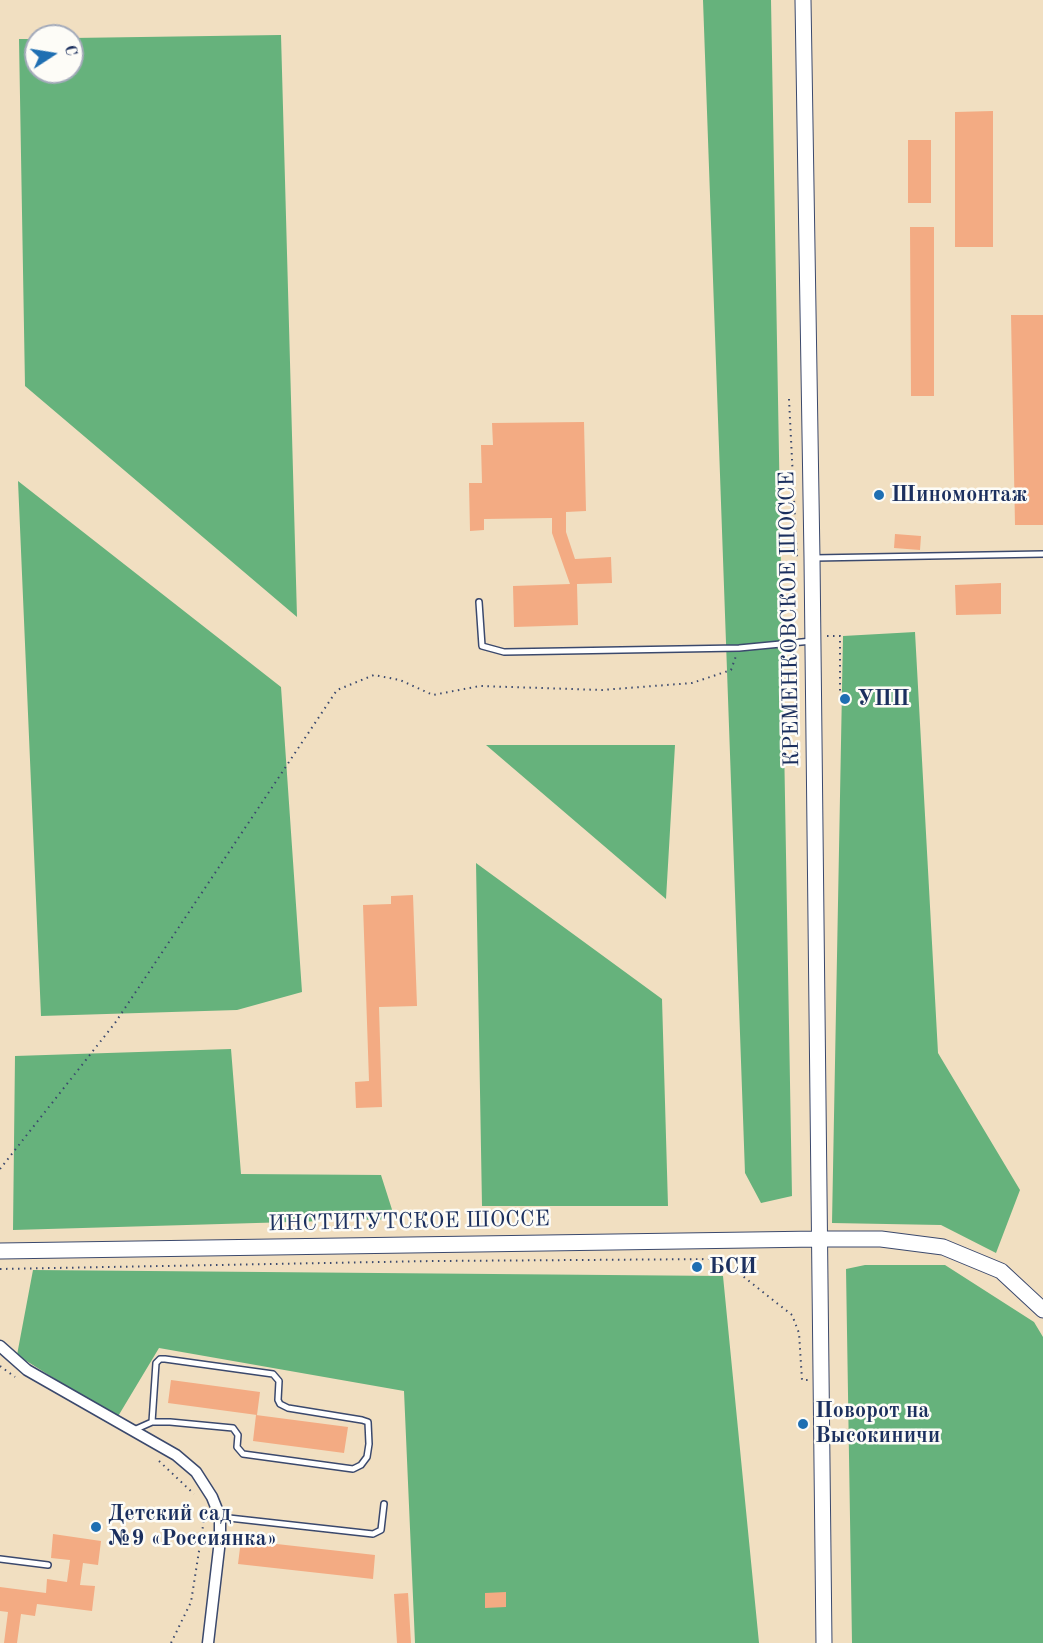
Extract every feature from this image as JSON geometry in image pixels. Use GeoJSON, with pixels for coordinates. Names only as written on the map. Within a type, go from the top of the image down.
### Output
{"type":"FeatureCollection","features":[{"type":"Feature","properties":{"kind":"main road","name":"КРЕМЕНКОВСКОЕ ШОССЕ"},"geometry":{"type":"LineString","coordinates":[[803,0],[812,558],[824,1643]]}},
{"type":"Feature","properties":{"kind":"main road","name":"ИНСТИТУТСКОЕ ШОССЕ"},"geometry":{"type":"LineString","coordinates":[[0,1251],[881,1239],[943,1247],[1001,1271],[1043,1310]]}},
{"type":"Feature","properties":{"kind":"street"},"geometry":{"type":"LineString","coordinates":[[0,1346],[27,1371],[176,1455],[196,1472],[212,1497],[220,1517],[220,1540],[208,1643]]}},
{"type":"Feature","properties":{"kind":"lane"},"geometry":{"type":"LineString","coordinates":[[812,558],[1043,554]]}},
{"type":"Feature","properties":{"kind":"lane"},"geometry":{"type":"LineString","coordinates":[[479,602],[482,646],[504,652],[738,648],[813,638]]}},
{"type":"Feature","properties":{"kind":"lane"},"geometry":{"type":"LineString","coordinates":[[132,1431],[152,1422],[233,1428],[238,1435],[237,1447],[243,1454],[353,1469],[361,1465],[367,1457],[369,1444],[368,1422],[288,1408],[280,1404],[278,1400],[279,1381],[273,1374],[165,1359],[160,1359],[156,1363],[152,1422]]}},
{"type":"Feature","properties":{"kind":"lane"},"geometry":{"type":"LineString","coordinates":[[220,1517],[373,1533],[381,1530],[384,1503]]}},
{"type":"Feature","properties":{"kind":"lane"},"geometry":{"type":"LineString","coordinates":[[0,1559],[48,1565]]}},
{"type":"Feature","properties":{"kind":"path"},"geometry":{"type":"LineString","coordinates":[[789,399],[797,565]]}},
{"type":"Feature","properties":{"kind":"path"},"geometry":{"type":"LineString","coordinates":[[813,638],[840,636],[840,694],[845,699]]}},
{"type":"Feature","properties":{"kind":"path"},"geometry":{"type":"LineString","coordinates":[[0,1169],[115,1023],[337,690],[374,675],[400,680],[433,695],[480,686],[602,690],[692,683],[731,670],[738,648]]}},
{"type":"Feature","properties":{"kind":"path"},"geometry":{"type":"LineString","coordinates":[[0,1269],[434,1260],[721,1259],[792,1315],[799,1333],[802,1380],[820,1379]]}},
{"type":"Feature","properties":{"kind":"path"},"geometry":{"type":"LineString","coordinates":[[0,1366],[21,1381]]}},
{"type":"Feature","properties":{"kind":"path"},"geometry":{"type":"LineString","coordinates":[[159,1461],[200,1500]]}},
{"type":"Feature","properties":{"kind":"path"},"geometry":{"type":"LineString","coordinates":[[171,1643],[191,1602],[206,1508]]}},
{"type":"Feature","properties":{"kind":"green space"},"geometry":{"type":"Polygon","coordinates":[[[703,0],[771,0],[792,1196],[761,1203],[745,1173],[703,0]]]}},
{"type":"Feature","properties":{"kind":"green space"},"geometry":{"type":"Polygon","coordinates":[[[281,35],[297,617],[25,386],[19,39],[24,39],[24,84],[84,84],[84,38],[281,35]]]}},
{"type":"Feature","properties":{"kind":"green space"},"geometry":{"type":"Polygon","coordinates":[[[18,481],[281,687],[302,992],[237,1010],[41,1016],[18,481]]]}},
{"type":"Feature","properties":{"kind":"green space"},"geometry":{"type":"Polygon","coordinates":[[[915,632],[938,1053],[1020,1190],[996,1253],[941,1225],[832,1223],[843,636],[915,632]]]}},
{"type":"Feature","properties":{"kind":"green space"},"geometry":{"type":"Polygon","coordinates":[[[486,745],[675,745],[666,899],[486,745]]]}},
{"type":"Feature","properties":{"kind":"green space"},"geometry":{"type":"Polygon","coordinates":[[[476,863],[662,999],[668,1206],[482,1206],[476,863]]]}},
{"type":"Feature","properties":{"kind":"green space"},"geometry":{"type":"Polygon","coordinates":[[[231,1049],[241,1174],[381,1175],[395,1219],[13,1230],[15,1056],[231,1049]]]}},
{"type":"Feature","properties":{"kind":"green space"},"geometry":{"type":"Polygon","coordinates":[[[865,1265],[945,1265],[1034,1322],[1043,1337],[1043,1643],[852,1643],[846,1269],[865,1265]]]}},
{"type":"Feature","properties":{"kind":"green space"},"geometry":{"type":"Polygon","coordinates":[[[33,1270],[723,1276],[759,1643],[415,1643],[404,1391],[159,1348],[117,1418],[17,1355],[33,1270]]]}},
{"type":"Feature","properties":{"kind":"building"},"geometry":{"type":"Polygon","coordinates":[[[993,111],[993,247],[955,247],[955,112],[993,111]]]}},
{"type":"Feature","properties":{"kind":"building"},"geometry":{"type":"Polygon","coordinates":[[[908,140],[931,140],[931,203],[908,203],[908,140]]]}},
{"type":"Feature","properties":{"kind":"building"},"geometry":{"type":"Polygon","coordinates":[[[910,227],[934,227],[934,396],[911,396],[910,227]]]}},
{"type":"Feature","properties":{"kind":"building"},"geometry":{"type":"Polygon","coordinates":[[[1011,315],[1043,315],[1043,525],[1015,525],[1011,315]]]}},
{"type":"Feature","properties":{"kind":"building"},"geometry":{"type":"Polygon","coordinates":[[[584,422],[586,511],[566,512],[566,532],[575,559],[611,557],[612,583],[577,584],[578,625],[514,627],[513,586],[570,584],[552,533],[552,518],[484,519],[484,530],[470,531],[469,483],[482,483],[481,445],[493,445],[492,423],[584,422]]]}},
{"type":"Feature","properties":{"kind":"building"},"geometry":{"type":"Polygon","coordinates":[[[895,534],[921,536],[920,550],[894,548],[895,534]]]}},
{"type":"Feature","properties":{"kind":"building"},"geometry":{"type":"Polygon","coordinates":[[[1001,583],[1001,614],[956,615],[955,585],[1001,583]]]}},
{"type":"Feature","properties":{"kind":"building"},"geometry":{"type":"Polygon","coordinates":[[[413,895],[417,1006],[379,1007],[382,1107],[356,1108],[355,1082],[369,1081],[363,905],[391,904],[391,896],[413,895]]]}},
{"type":"Feature","properties":{"kind":"building"},"geometry":{"type":"Polygon","coordinates":[[[171,1380],[260,1392],[257,1415],[168,1403],[171,1380]]]}},
{"type":"Feature","properties":{"kind":"building"},"geometry":{"type":"Polygon","coordinates":[[[256,1415],[348,1427],[344,1453],[253,1441],[256,1415]]]}},
{"type":"Feature","properties":{"kind":"building"},"geometry":{"type":"Polygon","coordinates":[[[53,1534],[101,1541],[98,1565],[83,1563],[80,1585],[95,1586],[92,1611],[37,1604],[35,1616],[21,1614],[17,1643],[4,1643],[8,1612],[0,1611],[0,1587],[46,1593],[47,1579],[67,1582],[70,1560],[51,1558],[53,1534]]]}},
{"type":"Feature","properties":{"kind":"building"},"geometry":{"type":"Polygon","coordinates":[[[241,1540],[375,1555],[373,1579],[238,1564],[241,1540]]]}},
{"type":"Feature","properties":{"kind":"building"},"geometry":{"type":"Polygon","coordinates":[[[506,1592],[506,1607],[485,1608],[485,1593],[506,1592]]]}},
{"type":"Feature","properties":{"kind":"building"},"geometry":{"type":"Polygon","coordinates":[[[408,1593],[411,1643],[397,1643],[394,1594],[408,1593]]]}},
{"type":"Feature","properties":{"kind":"place","name":"Шиномонтаж"},"geometry":{"type":"Point","coordinates":[879,495]}},
{"type":"Feature","properties":{"kind":"place","name":"УПП"},"geometry":{"type":"Point","coordinates":[845,699]}},
{"type":"Feature","properties":{"kind":"place","name":"БСИ"},"geometry":{"type":"Point","coordinates":[697,1267]}},
{"type":"Feature","properties":{"kind":"place","name":"Поворот на Высокиничи"},"geometry":{"type":"Point","coordinates":[803,1424]}},
{"type":"Feature","properties":{"kind":"place","name":"Детcкий сад №9 «Россиянка»"},"geometry":{"type":"Point","coordinates":[96,1527]}}]}
